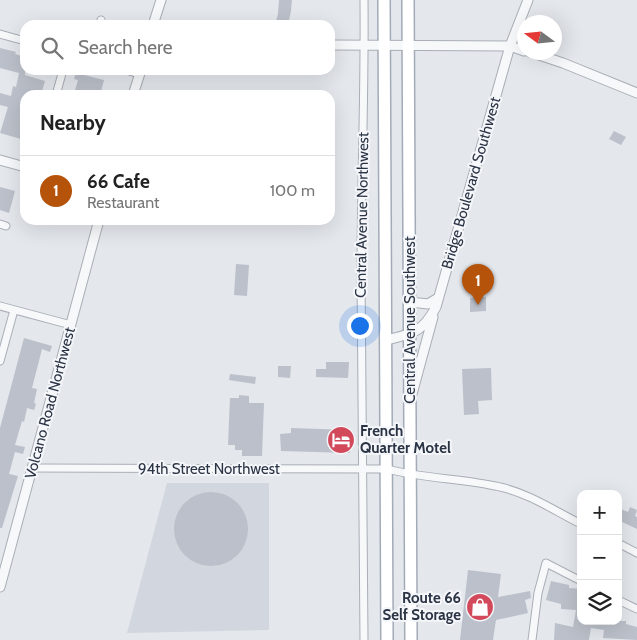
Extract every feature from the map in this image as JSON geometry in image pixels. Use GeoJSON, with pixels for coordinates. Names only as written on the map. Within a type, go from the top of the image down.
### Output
{"type":"FeatureCollection","features":[{"type":"Feature","properties":{"kind":"main road","name":"Central Avenue Northwest"},"geometry":{"type":"LineString","coordinates":[[384,0],[387,640]]}},
{"type":"Feature","properties":{"kind":"main road","name":"Central Avenue Southwest"},"geometry":{"type":"LineString","coordinates":[[408,0],[411,640]]}},
{"type":"Feature","properties":{"kind":"street"},"geometry":{"type":"LineString","coordinates":[[155,20],[160,0]]}},
{"type":"Feature","properties":{"kind":"street","name":"Central Avenue Northwest"},"geometry":{"type":"LineString","coordinates":[[364,0],[365,45],[361,255],[364,640]]}},
{"type":"Feature","properties":{"kind":"street","name":"Bridge Boulevard Southwest"},"geometry":{"type":"LineString","coordinates":[[387,340],[410,334],[426,324],[437,303],[510,46],[528,0]]}},
{"type":"Feature","properties":{"kind":"street"},"geometry":{"type":"LineString","coordinates":[[0,34],[20,40]]}},
{"type":"Feature","properties":{"kind":"street"},"geometry":{"type":"LineString","coordinates":[[335,45],[510,46],[517,48]]}},
{"type":"Feature","properties":{"kind":"street"},"geometry":{"type":"LineString","coordinates":[[554,60],[637,92]]}},
{"type":"Feature","properties":{"kind":"street"},"geometry":{"type":"LineString","coordinates":[[57,90],[62,75]]}},
{"type":"Feature","properties":{"kind":"street"},"geometry":{"type":"LineString","coordinates":[[135,90],[139,75]]}},
{"type":"Feature","properties":{"kind":"street"},"geometry":{"type":"LineString","coordinates":[[0,160],[20,166]]}},
{"type":"Feature","properties":{"kind":"street","name":"Volcano Road Northwest"},"geometry":{"type":"LineString","coordinates":[[0,587],[98,225]]}},
{"type":"Feature","properties":{"kind":"street"},"geometry":{"type":"LineString","coordinates":[[410,302],[437,303],[410,403]]}},
{"type":"Feature","properties":{"kind":"street"},"geometry":{"type":"LineString","coordinates":[[0,306],[71,325]]}},
{"type":"Feature","properties":{"kind":"street"},"geometry":{"type":"LineString","coordinates":[[0,362],[14,310]]}},
{"type":"Feature","properties":{"kind":"street","name":"94th Street Northwest"},"geometry":{"type":"LineString","coordinates":[[32,468],[387,469],[410,475],[502,487],[518,492],[577,522]]}},
{"type":"Feature","properties":{"kind":"street"},"geometry":{"type":"LineString","coordinates":[[622,545],[637,553]]}},
{"type":"Feature","properties":{"kind":"street"},"geometry":{"type":"LineString","coordinates":[[532,640],[538,593],[546,563],[579,580]]}},
{"type":"Feature","properties":{"kind":"street"},"geometry":{"type":"LineString","coordinates":[[622,602],[637,609]]}},
{"type":"Feature","properties":{"kind":"shaded area"},"geometry":{"type":"Polygon","coordinates":[[[167,483],[269,483],[269,630],[127,633],[167,483]]]}},
{"type":"Feature","properties":{"kind":"building"},"geometry":{"type":"Polygon","coordinates":[[[279,0],[292,0],[289,20],[276,20],[279,0]]]}},
{"type":"Feature","properties":{"kind":"building"},"geometry":{"type":"Polygon","coordinates":[[[0,48],[16,52],[15,54],[20,56],[20,75],[45,81],[42,90],[20,90],[20,139],[0,133],[8,107],[0,105],[0,93],[11,96],[13,86],[16,87],[19,73],[0,68],[0,48]]]}},
{"type":"Feature","properties":{"kind":"building"},"geometry":{"type":"Polygon","coordinates":[[[75,75],[84,75],[104,80],[101,90],[75,90],[78,80],[74,79],[75,75]]]}},
{"type":"Feature","properties":{"kind":"building"},"geometry":{"type":"Polygon","coordinates":[[[614,131],[626,137],[621,145],[609,139],[614,131]]]}},
{"type":"Feature","properties":{"kind":"building"},"geometry":{"type":"Polygon","coordinates":[[[0,187],[15,191],[9,213],[0,210],[0,187]]]}},
{"type":"Feature","properties":{"kind":"building"},"geometry":{"type":"Polygon","coordinates":[[[236,264],[249,265],[247,296],[234,295],[236,264]]]}},
{"type":"Feature","properties":{"kind":"building"},"geometry":{"type":"Polygon","coordinates":[[[486,297],[486,311],[470,312],[470,298],[486,297]]]}},
{"type":"Feature","properties":{"kind":"building"},"geometry":{"type":"Polygon","coordinates":[[[24,338],[52,346],[50,352],[42,349],[32,388],[37,389],[34,403],[36,404],[34,410],[27,408],[15,445],[25,447],[23,454],[15,452],[9,474],[18,476],[2,528],[0,528],[0,428],[24,338]]]}},
{"type":"Feature","properties":{"kind":"building"},"geometry":{"type":"Polygon","coordinates":[[[326,362],[349,362],[348,378],[316,377],[316,369],[326,369],[326,362]]]}},
{"type":"Feature","properties":{"kind":"building"},"geometry":{"type":"Polygon","coordinates":[[[278,366],[291,366],[290,378],[278,377],[278,366]]]}},
{"type":"Feature","properties":{"kind":"building"},"geometry":{"type":"Polygon","coordinates":[[[491,368],[492,400],[478,401],[479,414],[464,415],[462,369],[491,368]]]}},
{"type":"Feature","properties":{"kind":"building"},"geometry":{"type":"Polygon","coordinates":[[[230,374],[256,377],[255,384],[229,380],[230,374]]]}},
{"type":"Feature","properties":{"kind":"building"},"geometry":{"type":"Polygon","coordinates":[[[239,395],[249,396],[249,403],[264,403],[262,456],[242,456],[242,450],[235,450],[235,445],[228,445],[230,398],[239,398],[239,395]]]}},
{"type":"Feature","properties":{"kind":"building","name":"French Quarter Motel"},"geometry":{"type":"Polygon","coordinates":[[[291,428],[351,430],[350,453],[281,451],[280,434],[291,433],[291,428]]]}},
{"type":"Feature","properties":{"kind":"building"},"geometry":{"type":"Polygon","coordinates":[[[211,492],[232,498],[242,508],[248,529],[242,550],[232,560],[211,566],[190,560],[180,550],[174,529],[180,508],[190,498],[211,492]]]}},
{"type":"Feature","properties":{"kind":"building"},"geometry":{"type":"Polygon","coordinates":[[[630,507],[637,510],[635,516],[637,517],[637,529],[622,522],[622,510],[628,512],[630,507]]]}},
{"type":"Feature","properties":{"kind":"building","name":"Route 66 Self Storage"},"geometry":{"type":"Polygon","coordinates":[[[468,570],[501,574],[498,597],[530,591],[531,598],[525,600],[528,613],[496,620],[493,640],[460,640],[468,570]]]}},
{"type":"Feature","properties":{"kind":"building"},"geometry":{"type":"Polygon","coordinates":[[[551,581],[569,585],[569,588],[577,589],[577,625],[622,625],[622,621],[626,621],[626,624],[637,627],[637,640],[603,638],[604,630],[591,628],[589,640],[554,640],[555,623],[573,627],[576,610],[561,609],[561,604],[546,600],[551,581]]]}},
{"type":"Feature","properties":{"kind":"place","name":"66 Cafe"},"geometry":{"type":"Point","coordinates":[478,305]}},
{"type":"Feature","properties":{"kind":"place","name":"French Quarter Motel"},"geometry":{"type":"Point","coordinates":[341,440]}},
{"type":"Feature","properties":{"kind":"place","name":"Route 66 Self Storage"},"geometry":{"type":"Point","coordinates":[480,607]}}]}
